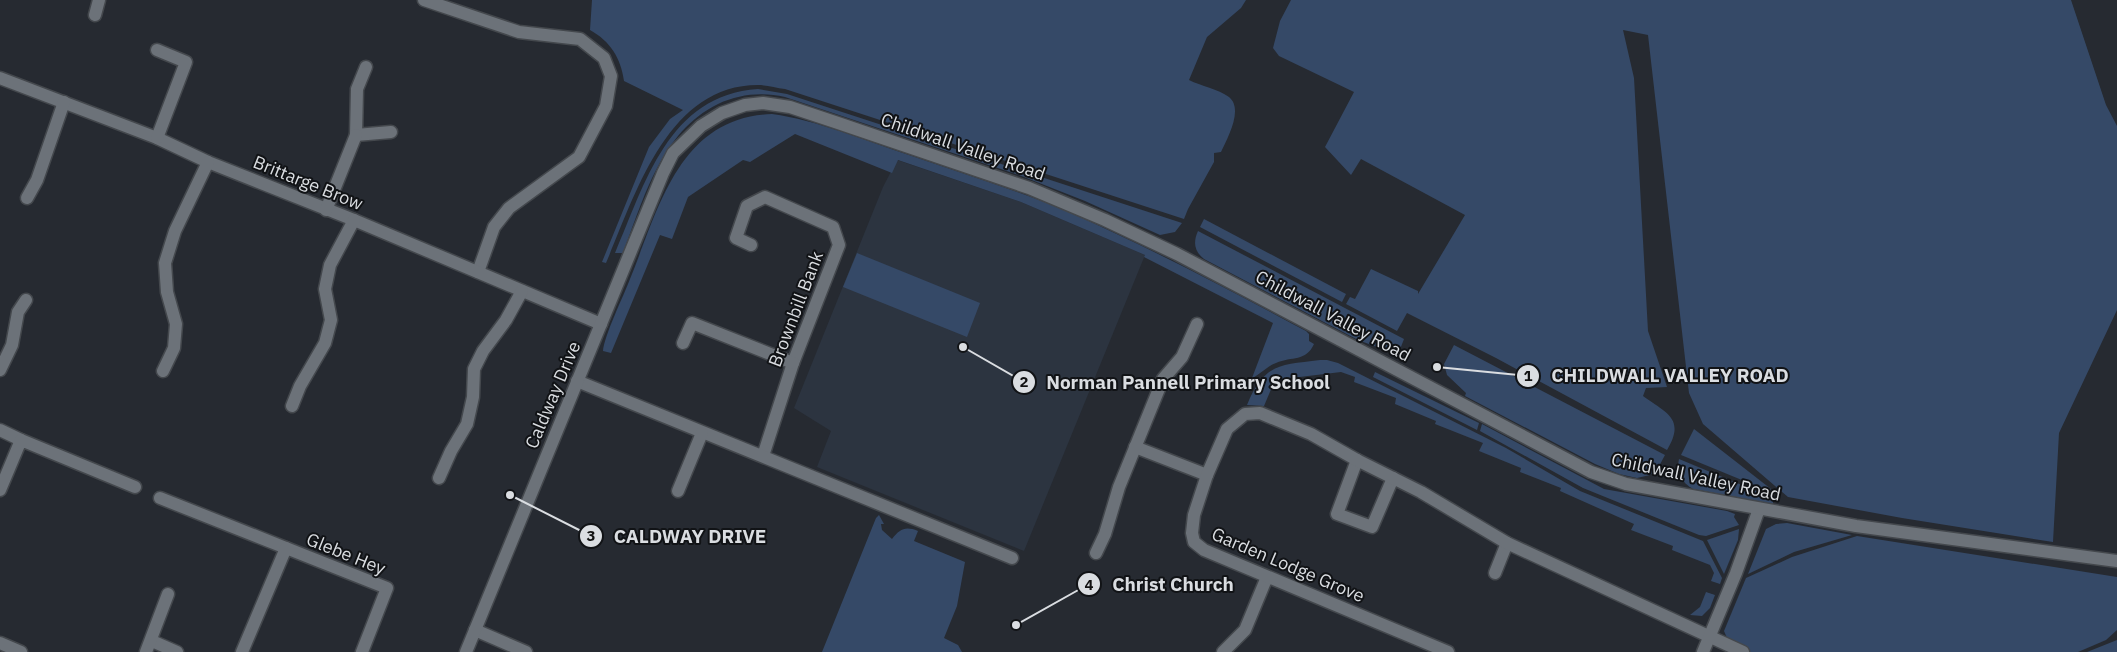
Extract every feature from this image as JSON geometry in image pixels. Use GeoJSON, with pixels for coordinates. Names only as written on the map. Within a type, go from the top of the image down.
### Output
{"type":"FeatureCollection","features":[{"type":"Feature","properties":{"kind":"street"},"geometry":{"type":"LineString","coordinates":[[95,15],[99,0]]}},
{"type":"Feature","properties":{"kind":"street"},"geometry":{"type":"LineString","coordinates":[[424,0],[519,32],[580,39],[604,58],[611,76],[606,106],[579,157],[509,208],[494,227],[478,272]]}},
{"type":"Feature","properties":{"kind":"street"},"geometry":{"type":"LineString","coordinates":[[156,138],[186,62],[157,50]]}},
{"type":"Feature","properties":{"kind":"street"},"geometry":{"type":"LineString","coordinates":[[326,210],[356,135],[358,89],[366,67]]}},
{"type":"Feature","properties":{"kind":"street","name":"Brittarge Brow"},"geometry":{"type":"LineString","coordinates":[[0,78],[156,138],[208,162],[354,220],[601,324]]}},
{"type":"Feature","properties":{"kind":"street"},"geometry":{"type":"LineString","coordinates":[[27,198],[37,180],[64,102]]}},
{"type":"Feature","properties":{"kind":"street","name":"Childwall Valley Road"},"geometry":{"type":"LineString","coordinates":[[673,153],[700,126],[722,113],[745,105],[763,103],[790,107],[1029,188],[1105,220],[1178,254],[1591,472],[1626,484],[1856,526],[2117,562]]}},
{"type":"Feature","properties":{"kind":"street"},"geometry":{"type":"LineString","coordinates":[[356,135],[390,132]]}},
{"type":"Feature","properties":{"kind":"street","name":"Caldway Drive"},"geometry":{"type":"LineString","coordinates":[[466,652],[663,172],[673,153]]}},
{"type":"Feature","properties":{"kind":"street"},"geometry":{"type":"LineString","coordinates":[[163,371],[174,348],[176,324],[167,292],[165,263],[175,231],[208,162]]}},
{"type":"Feature","properties":{"kind":"street","name":"Brownbill Bank"},"geometry":{"type":"LineString","coordinates":[[751,245],[736,238],[748,206],[765,197],[833,227],[839,246],[793,363],[762,456]]}},
{"type":"Feature","properties":{"kind":"street"},"geometry":{"type":"LineString","coordinates":[[292,406],[300,386],[325,343],[331,320],[325,289],[330,265],[354,220]]}},
{"type":"Feature","properties":{"kind":"street"},"geometry":{"type":"LineString","coordinates":[[439,478],[451,451],[467,424],[473,396],[474,369],[483,351],[506,320],[522,291]]}},
{"type":"Feature","properties":{"kind":"street"},"geometry":{"type":"LineString","coordinates":[[0,370],[12,345],[18,312],[26,300]]}},
{"type":"Feature","properties":{"kind":"street"},"geometry":{"type":"LineString","coordinates":[[683,343],[692,323],[793,363]]}},
{"type":"Feature","properties":{"kind":"street"},"geometry":{"type":"LineString","coordinates":[[1096,553],[1105,534],[1119,487],[1163,379],[1182,357],[1197,324]]}},
{"type":"Feature","properties":{"kind":"street"},"geometry":{"type":"LineString","coordinates":[[577,381],[1012,558]]}},
{"type":"Feature","properties":{"kind":"street","name":"Garden Lodge Grove"},"geometry":{"type":"LineString","coordinates":[[1448,652],[1204,550],[1194,542],[1192,533],[1194,516],[1227,429],[1245,414],[1260,413],[1311,434],[1357,460],[1422,492],[1507,543],[1743,652]]}},
{"type":"Feature","properties":{"kind":"street"},"geometry":{"type":"LineString","coordinates":[[0,430],[135,487]]}},
{"type":"Feature","properties":{"kind":"street"},"geometry":{"type":"LineString","coordinates":[[678,491],[702,433]]}},
{"type":"Feature","properties":{"kind":"street"},"geometry":{"type":"LineString","coordinates":[[0,490],[21,440]]}},
{"type":"Feature","properties":{"kind":"street"},"geometry":{"type":"LineString","coordinates":[[1135,447],[1208,475]]}},
{"type":"Feature","properties":{"kind":"street"},"geometry":{"type":"LineString","coordinates":[[1357,460],[1337,514],[1372,527],[1393,478]]}},
{"type":"Feature","properties":{"kind":"street","name":"Glebe Hey"},"geometry":{"type":"LineString","coordinates":[[160,498],[386,588],[362,652]]}},
{"type":"Feature","properties":{"kind":"street"},"geometry":{"type":"LineString","coordinates":[[1703,652],[1736,573],[1759,509]]}},
{"type":"Feature","properties":{"kind":"street"},"geometry":{"type":"LineString","coordinates":[[1495,574],[1507,543]]}},
{"type":"Feature","properties":{"kind":"street","name":"Glebe Hey"},"geometry":{"type":"LineString","coordinates":[[242,652],[286,548]]}},
{"type":"Feature","properties":{"kind":"street"},"geometry":{"type":"LineString","coordinates":[[1223,652],[1245,630],[1267,577]]}},
{"type":"Feature","properties":{"kind":"street"},"geometry":{"type":"LineString","coordinates":[[168,594],[149,646],[178,652]]}},
{"type":"Feature","properties":{"kind":"street"},"geometry":{"type":"LineString","coordinates":[[475,630],[526,652]]}},
{"type":"Feature","properties":{"kind":"street"},"geometry":{"type":"LineString","coordinates":[[0,643],[22,652]]}},
{"type":"Feature","properties":{"kind":"shaded area"},"geometry":{"type":"Polygon","coordinates":[[[592,0],[1246,0],[1241,8],[1207,37],[1189,80],[1229,97],[1233,102],[1235,116],[1227,140],[1221,152],[1214,153],[1214,162],[1184,219],[785,89],[758,85],[727,90],[700,103],[678,124],[659,149],[643,177],[606,263],[602,262],[649,147],[670,119],[683,110],[624,81],[620,65],[609,45],[590,30],[592,0]]]}},
{"type":"Feature","properties":{"kind":"shaded area"},"geometry":{"type":"Polygon","coordinates":[[[1291,0],[2071,0],[2106,105],[2117,126],[2117,310],[2059,433],[2053,542],[1902,518],[1788,497],[1703,424],[1689,393],[1648,35],[1623,30],[1634,78],[1648,331],[1667,387],[1646,388],[1643,396],[1666,412],[1674,423],[1672,439],[1667,450],[1496,358],[1407,313],[1397,331],[1346,304],[1350,297],[1355,299],[1371,269],[1418,291],[1418,294],[1465,215],[1361,159],[1351,175],[1325,147],[1354,92],[1279,56],[1273,48],[1280,21],[1291,0]]]}},
{"type":"Feature","properties":{"kind":"shaded area"},"geometry":{"type":"Polygon","coordinates":[[[758,89],[787,94],[1182,223],[1175,232],[1160,235],[1085,201],[1019,175],[785,97],[759,94],[734,98],[718,104],[698,116],[682,131],[668,149],[657,168],[623,253],[615,253],[650,172],[664,147],[681,125],[702,107],[727,95],[758,89]]]}},
{"type":"Feature","properties":{"kind":"shaded area"},"geometry":{"type":"Polygon","coordinates":[[[772,114],[806,121],[841,132],[1012,190],[1073,214],[1132,241],[1249,300],[1306,331],[1309,334],[1309,341],[1314,344],[1307,354],[1273,364],[1252,378],[1273,323],[1144,257],[1145,255],[1021,202],[898,160],[892,173],[795,134],[750,162],[743,160],[688,197],[672,239],[660,235],[611,353],[603,351],[610,326],[651,224],[663,196],[677,171],[694,149],[715,131],[740,119],[772,114]]]}},
{"type":"Feature","properties":{"kind":"shaded area"},"geometry":{"type":"Polygon","coordinates":[[[897,160],[1021,202],[1145,255],[1024,551],[817,467],[831,431],[794,408],[883,187],[897,160]]]}},
{"type":"Feature","properties":{"kind":"shaded area"},"geometry":{"type":"Polygon","coordinates":[[[1204,219],[1346,294],[1342,302],[1200,227],[1204,219]]]}},
{"type":"Feature","properties":{"kind":"shaded area"},"geometry":{"type":"Polygon","coordinates":[[[1198,231],[1404,339],[1399,352],[1385,350],[1358,340],[1204,259],[1198,253],[1195,246],[1198,231]]]}},
{"type":"Feature","properties":{"kind":"shaded area"},"geometry":{"type":"Polygon","coordinates":[[[857,253],[980,303],[967,337],[843,287],[857,253]]]}},
{"type":"Feature","properties":{"kind":"shaded area"},"geometry":{"type":"Polygon","coordinates":[[[1454,345],[1665,455],[1657,470],[1650,475],[1637,478],[1619,474],[1595,464],[1465,396],[1466,393],[1447,375],[1444,364],[1454,345]]]}},
{"type":"Feature","properties":{"kind":"shaded area"},"geometry":{"type":"Polygon","coordinates":[[[1320,360],[1338,363],[1506,448],[1580,491],[1703,541],[1722,578],[1720,584],[1711,581],[1714,573],[1710,565],[1672,550],[1673,546],[1631,530],[1634,524],[1560,491],[1561,488],[1520,472],[1521,468],[1479,451],[1483,443],[1435,424],[1436,421],[1395,404],[1396,398],[1354,382],[1355,377],[1341,372],[1275,380],[1264,406],[1247,405],[1260,381],[1275,369],[1294,363],[1320,360]]]}},
{"type":"Feature","properties":{"kind":"shaded area"},"geometry":{"type":"Polygon","coordinates":[[[1375,372],[1479,423],[1477,430],[1373,377],[1375,372]]]}},
{"type":"Feature","properties":{"kind":"shaded area"},"geometry":{"type":"Polygon","coordinates":[[[1482,424],[1604,489],[1727,511],[1735,514],[1734,517],[1739,525],[1706,536],[1699,535],[1583,488],[1480,431],[1482,424]]]}},
{"type":"Feature","properties":{"kind":"shaded area"},"geometry":{"type":"Polygon","coordinates":[[[1694,429],[1771,489],[1771,492],[1681,455],[1694,429]]]}},
{"type":"Feature","properties":{"kind":"shaded area"},"geometry":{"type":"Polygon","coordinates":[[[1679,459],[1773,498],[1773,504],[1693,489],[1680,476],[1678,468],[1679,459]]]}},
{"type":"Feature","properties":{"kind":"shaded area"},"geometry":{"type":"Polygon","coordinates":[[[879,515],[884,524],[881,524],[882,530],[892,539],[903,529],[913,529],[918,531],[914,541],[965,562],[957,606],[944,638],[958,645],[962,652],[822,652],[876,518],[879,515]]]}},
{"type":"Feature","properties":{"kind":"shaded area"},"geometry":{"type":"Polygon","coordinates":[[[1787,523],[1852,535],[1794,552],[1748,574],[1766,529],[1776,524],[1787,523]]]}},
{"type":"Feature","properties":{"kind":"shaded area"},"geometry":{"type":"Polygon","coordinates":[[[1739,529],[1738,540],[1724,574],[1707,540],[1739,529]]]}},
{"type":"Feature","properties":{"kind":"shaded area"},"geometry":{"type":"Polygon","coordinates":[[[1857,536],[2117,577],[2117,630],[2106,640],[2078,652],[1747,652],[1728,640],[1724,631],[1746,578],[1792,557],[1857,536]]]}},
{"type":"Feature","properties":{"kind":"shaded area"},"geometry":{"type":"Polygon","coordinates":[[[1706,592],[1715,595],[1710,608],[1702,616],[1690,615],[1700,607],[1706,592]]]}},
{"type":"Feature","properties":{"kind":"shaded area"},"geometry":{"type":"Polygon","coordinates":[[[2117,640],[2117,652],[2087,652],[2117,640]]]}},
{"type":"Feature","properties":{"kind":"place","name":"Norman Pannell Primary School"},"geometry":{"type":"Point","coordinates":[963,347]}},
{"type":"Feature","properties":{"kind":"place","name":"CHILDWALL VALLEY ROAD"},"geometry":{"type":"Point","coordinates":[1437,367]}},
{"type":"Feature","properties":{"kind":"place","name":"CALDWAY DRIVE"},"geometry":{"type":"Point","coordinates":[510,495]}},
{"type":"Feature","properties":{"kind":"place","name":"Christ Church"},"geometry":{"type":"Point","coordinates":[1016,625]}}]}
